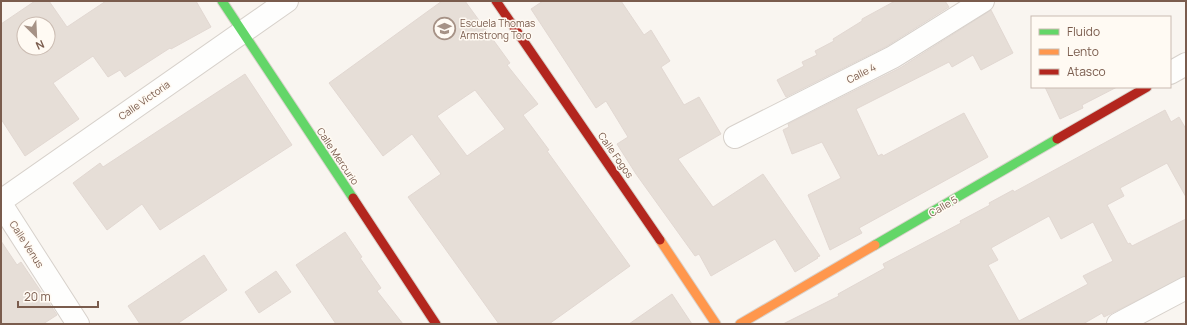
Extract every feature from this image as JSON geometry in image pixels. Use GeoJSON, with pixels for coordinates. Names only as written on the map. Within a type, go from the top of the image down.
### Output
{"type":"FeatureCollection","features":[{"type":"Feature","properties":{"kind":"street","name":"Calle Mercurio"},"geometry":{"type":"LineString","coordinates":[[222,1],[436,324]]}},
{"type":"Feature","properties":{"kind":"street","name":"Calle Victoria"},"geometry":{"type":"LineString","coordinates":[[1,201],[287,1]]}},
{"type":"Feature","properties":{"kind":"street","name":"Calle Fogos"},"geometry":{"type":"LineString","coordinates":[[496,1],[630,195],[716,324]]}},
{"type":"Feature","properties":{"kind":"street","name":"Calle 4"},"geometry":{"type":"LineString","coordinates":[[735,137],[893,57],[982,1]]}},
{"type":"Feature","properties":{"kind":"street"},"geometry":{"type":"LineString","coordinates":[[1171,72],[1186,64]]}},
{"type":"Feature","properties":{"kind":"street","name":"Calle 5"},"geometry":{"type":"LineString","coordinates":[[740,324],[1145,88]]}},
{"type":"Feature","properties":{"kind":"street","name":"Calle Venus"},"geometry":{"type":"LineString","coordinates":[[1,204],[78,324]]}},
{"type":"Feature","properties":{"kind":"street"},"geometry":{"type":"LineString","coordinates":[[1118,324],[1186,288]]}},
{"type":"Feature","properties":{"kind":"building"},"geometry":{"type":"Polygon","coordinates":[[[35,1],[49,1],[67,27],[106,1],[196,1],[211,27],[171,49],[170,48],[125,77],[120,70],[108,77],[93,56],[53,83],[79,119],[25,156],[1,119],[1,24],[35,1]]]}},
{"type":"Feature","properties":{"kind":"building"},"geometry":{"type":"Polygon","coordinates":[[[442,1],[465,1],[510,63],[507,65],[538,104],[523,115],[549,150],[547,151],[630,266],[549,324],[499,324],[408,197],[441,174],[412,134],[383,156],[329,83],[442,1]],[[475,90],[437,116],[467,156],[505,129],[475,90]]]}},
{"type":"Feature","properties":{"kind":"building"},"geometry":{"type":"Polygon","coordinates":[[[543,1],[621,1],[644,35],[651,30],[670,61],[661,67],[684,105],[699,97],[721,134],[678,159],[713,207],[763,174],[820,256],[795,272],[775,239],[711,276],[699,254],[695,256],[636,174],[617,144],[628,137],[606,101],[596,108],[531,9],[543,1]]]}},
{"type":"Feature","properties":{"kind":"building"},"geometry":{"type":"Polygon","coordinates":[[[895,1],[945,1],[949,7],[887,46],[786,97],[777,80],[804,66],[802,62],[817,55],[815,51],[834,41],[833,39],[862,21],[862,19],[895,1]]]}},
{"type":"Feature","properties":{"kind":"building"},"geometry":{"type":"Polygon","coordinates":[[[991,10],[1013,53],[981,70],[973,55],[952,67],[949,62],[856,109],[878,156],[882,154],[883,156],[964,113],[988,157],[859,228],[862,233],[830,250],[808,195],[841,178],[822,142],[792,154],[783,130],[789,127],[788,124],[900,68],[991,10]]]}},
{"type":"Feature","properties":{"kind":"building"},"geometry":{"type":"Polygon","coordinates":[[[245,74],[292,145],[160,230],[142,204],[107,230],[73,183],[100,163],[103,167],[245,74]]]}},
{"type":"Feature","properties":{"kind":"building"},"geometry":{"type":"Polygon","coordinates":[[[1045,88],[1115,88],[1082,105],[1083,108],[1060,119],[1045,88]]]}},
{"type":"Feature","properties":{"kind":"building"},"geometry":{"type":"Polygon","coordinates":[[[1165,110],[1171,122],[1179,117],[1186,129],[1186,197],[1167,163],[1120,188],[1124,196],[1107,205],[1128,244],[1130,243],[1132,246],[1186,219],[1186,276],[1104,317],[1102,313],[1083,324],[783,324],[839,296],[838,294],[885,268],[883,264],[961,223],[960,221],[990,205],[989,203],[1013,190],[1014,192],[1165,110]],[[1049,216],[991,248],[998,260],[988,265],[1019,321],[1088,284],[1083,276],[1113,261],[1093,222],[1061,239],[1049,216]]]}},
{"type":"Feature","properties":{"kind":"building"},"geometry":{"type":"Polygon","coordinates":[[[345,232],[362,257],[360,258],[381,288],[377,291],[403,324],[336,324],[296,265],[345,232]]]}},
{"type":"Feature","properties":{"kind":"building"},"geometry":{"type":"Polygon","coordinates":[[[1,241],[17,265],[21,262],[57,315],[43,324],[1,324],[1,241]]]}},
{"type":"Feature","properties":{"kind":"building"},"geometry":{"type":"Polygon","coordinates":[[[204,255],[227,290],[177,324],[140,324],[128,306],[204,255]]]}},
{"type":"Feature","properties":{"kind":"building"},"geometry":{"type":"Polygon","coordinates":[[[276,271],[291,292],[259,313],[245,292],[276,271]]]}},
{"type":"Feature","properties":{"kind":"building"},"geometry":{"type":"Polygon","coordinates":[[[672,294],[692,324],[629,324],[672,294]]]}},
{"type":"Feature","properties":{"kind":"traffic: fast"},"geometry":{"type":"LineString","coordinates":[[222,1],[353,198]]}},
{"type":"Feature","properties":{"kind":"traffic: fast"},"geometry":{"type":"LineString","coordinates":[[875,245],[1057,139]]}},
{"type":"Feature","properties":{"kind":"traffic: slow"},"geometry":{"type":"LineString","coordinates":[[660,240],[716,324]]}},
{"type":"Feature","properties":{"kind":"traffic: slow"},"geometry":{"type":"LineString","coordinates":[[740,324],[875,245]]}},
{"type":"Feature","properties":{"kind":"traffic: jam"},"geometry":{"type":"LineString","coordinates":[[496,1],[660,240]]}},
{"type":"Feature","properties":{"kind":"traffic: jam"},"geometry":{"type":"LineString","coordinates":[[1057,139],[1145,88]]}},
{"type":"Feature","properties":{"kind":"traffic: jam"},"geometry":{"type":"LineString","coordinates":[[353,198],[436,324]]}},
{"type":"Feature","properties":{"kind":"place","name":"Escuela Thomas Armstrong Toro"},"geometry":{"type":"Point","coordinates":[445,29]}}]}
